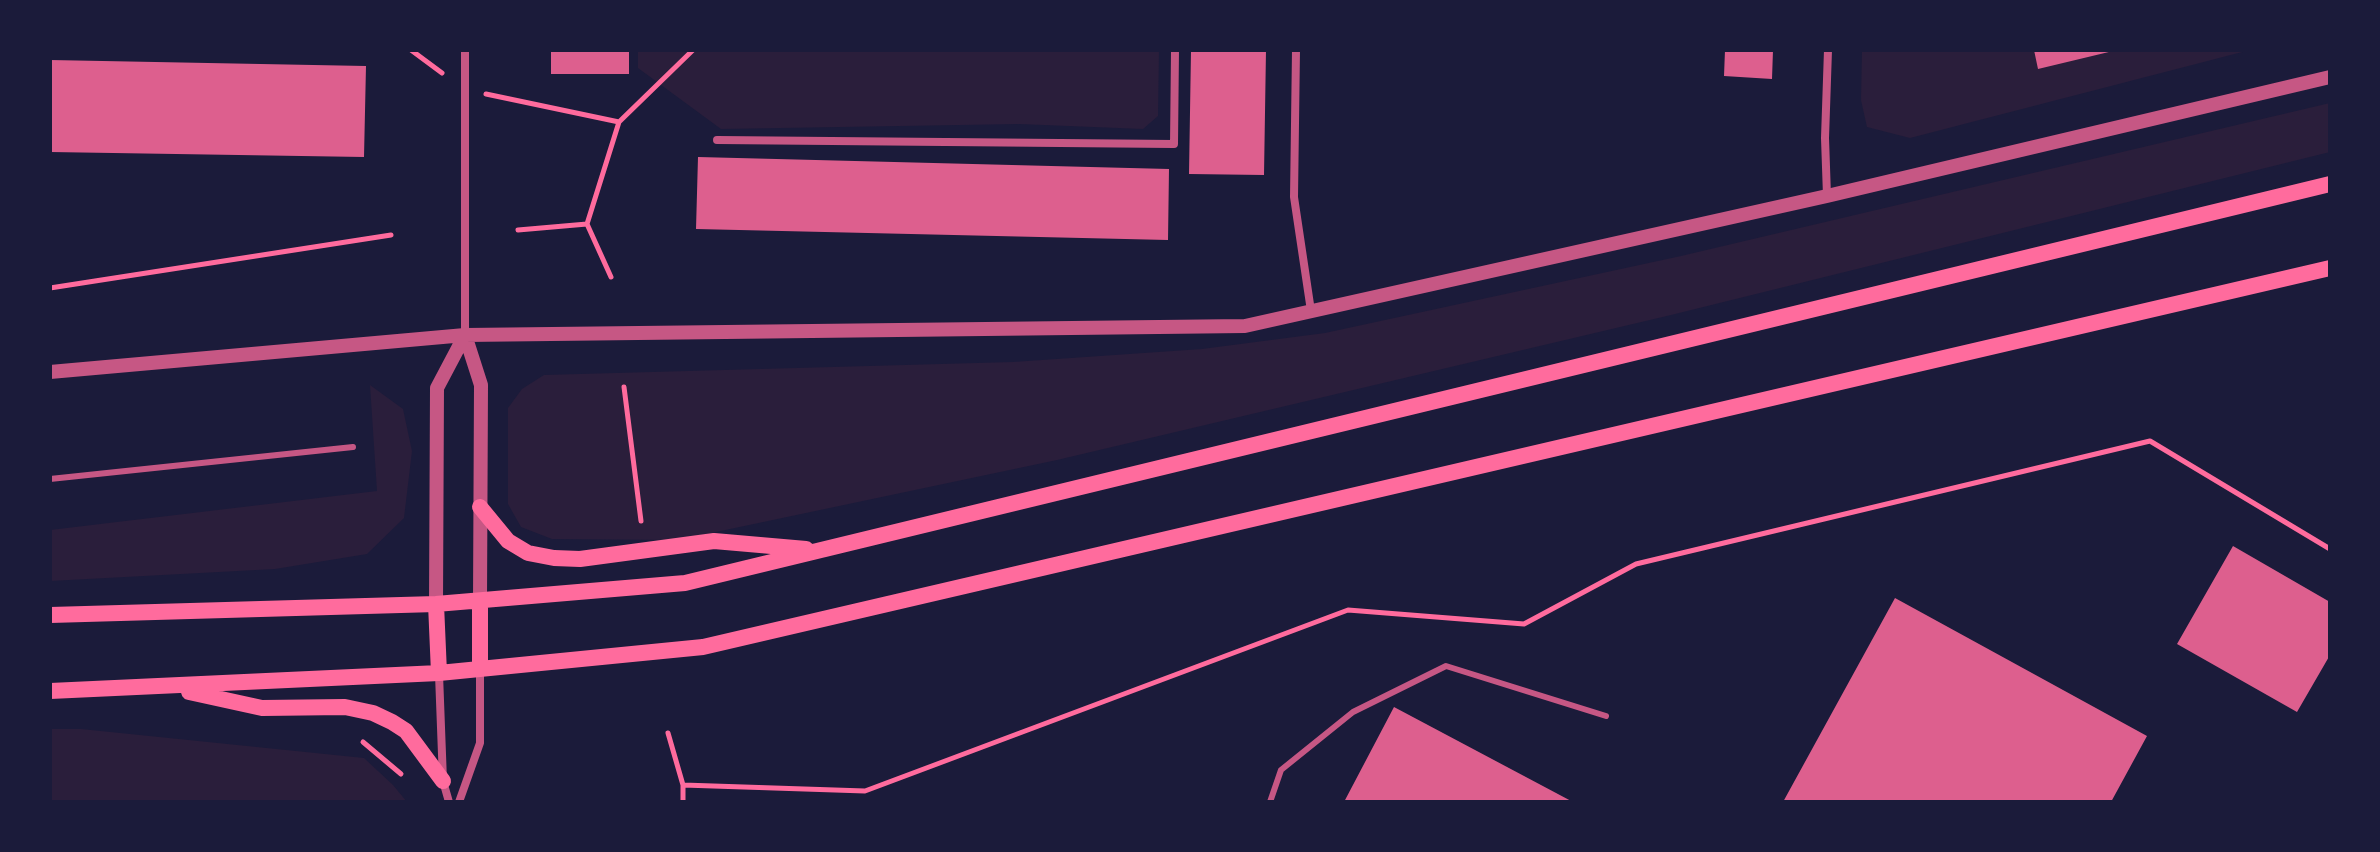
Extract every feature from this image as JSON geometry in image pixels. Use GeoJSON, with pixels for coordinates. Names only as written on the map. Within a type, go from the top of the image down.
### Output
{"type":"FeatureCollection","features":[{"type":"Feature","properties":{"kind":"main road"},"geometry":{"type":"LineString","coordinates":[[50,615],[436,604],[685,583],[2330,184]]}},
{"type":"Feature","properties":{"kind":"main road"},"geometry":{"type":"LineString","coordinates":[[50,691],[439,673],[703,647],[2330,268]]}},
{"type":"Feature","properties":{"kind":"main road"},"geometry":{"type":"LineString","coordinates":[[480,507],[508,541],[528,553],[554,558],[580,559],[714,541],[820,550]]}},
{"type":"Feature","properties":{"kind":"main road"},"geometry":{"type":"LineString","coordinates":[[480,601],[480,669]]}},
{"type":"Feature","properties":{"kind":"main road"},"geometry":{"type":"LineString","coordinates":[[436,604],[439,673]]}},
{"type":"Feature","properties":{"kind":"main road"},"geometry":{"type":"LineString","coordinates":[[168,687],[262,708],[345,707],[373,713],[406,731],[443,781]]}},
{"type":"Feature","properties":{"kind":"street"},"geometry":{"type":"LineString","coordinates":[[465,50],[465,335],[481,385],[480,601]]}},
{"type":"Feature","properties":{"kind":"street"},"geometry":{"type":"LineString","coordinates":[[717,140],[1174,144],[1175,50]]}},
{"type":"Feature","properties":{"kind":"street"},"geometry":{"type":"LineString","coordinates":[[1296,50],[1294,197],[1311,311]]}},
{"type":"Feature","properties":{"kind":"street"},"geometry":{"type":"LineString","coordinates":[[1827,196],[1828,50]]}},
{"type":"Feature","properties":{"kind":"street"},"geometry":{"type":"LineString","coordinates":[[50,372],[465,335],[1245,326],[1827,196],[2330,77]]}},
{"type":"Feature","properties":{"kind":"street"},"geometry":{"type":"LineString","coordinates":[[436,604],[437,388],[465,335]]}},
{"type":"Feature","properties":{"kind":"street"},"geometry":{"type":"LineString","coordinates":[[459,802],[480,743],[480,669]]}},
{"type":"Feature","properties":{"kind":"street"},"geometry":{"type":"LineString","coordinates":[[439,673],[443,781],[449,802]]}},
{"type":"Feature","properties":{"kind":"lane"},"geometry":{"type":"LineString","coordinates":[[50,479],[353,447]]}},
{"type":"Feature","properties":{"kind":"lane"},"geometry":{"type":"LineString","coordinates":[[1270,802],[1281,770],[1353,712],[1446,666],[1606,716]]}},
{"type":"Feature","properties":{"kind":"path"},"geometry":{"type":"LineString","coordinates":[[411,50],[464,90],[619,122]]}},
{"type":"Feature","properties":{"kind":"path"},"geometry":{"type":"LineString","coordinates":[[611,277],[587,224],[619,122],[693,50]]}},
{"type":"Feature","properties":{"kind":"path"},"geometry":{"type":"LineString","coordinates":[[518,230],[587,224]]}},
{"type":"Feature","properties":{"kind":"path"},"geometry":{"type":"LineString","coordinates":[[50,288],[391,235]]}},
{"type":"Feature","properties":{"kind":"path"},"geometry":{"type":"LineString","coordinates":[[624,387],[641,521]]}},
{"type":"Feature","properties":{"kind":"path"},"geometry":{"type":"LineString","coordinates":[[683,785],[865,791],[1348,610],[1524,624],[1636,564],[2150,441],[2330,549]]}},
{"type":"Feature","properties":{"kind":"path"},"geometry":{"type":"LineString","coordinates":[[668,733],[683,785],[683,802]]}},
{"type":"Feature","properties":{"kind":"shaded area"},"geometry":{"type":"Polygon","coordinates":[[[638,50],[1159,50],[1158,116],[1143,129],[1019,124],[721,129],[638,68],[638,50]]]}},
{"type":"Feature","properties":{"kind":"shaded area"},"geometry":{"type":"Polygon","coordinates":[[[1862,50],[2250,50],[1910,138],[1867,127],[1861,100],[1862,50]]]}},
{"type":"Feature","properties":{"kind":"shaded area"},"geometry":{"type":"Polygon","coordinates":[[[2330,103],[2330,152],[1671,315],[1057,460],[678,540],[552,539],[521,527],[508,504],[508,408],[522,389],[544,375],[1013,362],[1202,349],[1325,333],[1681,256],[2330,103]]]}},
{"type":"Feature","properties":{"kind":"shaded area"},"geometry":{"type":"Polygon","coordinates":[[[370,385],[403,409],[412,451],[404,518],[367,554],[275,569],[50,581],[50,530],[377,491],[370,385]]]}},
{"type":"Feature","properties":{"kind":"shaded area"},"geometry":{"type":"Polygon","coordinates":[[[50,729],[81,729],[364,758],[407,802],[50,802],[50,729]]]}},
{"type":"Feature","properties":{"kind":"building"},"geometry":{"type":"Polygon","coordinates":[[[551,50],[629,50],[629,74],[551,74],[551,50]]]}},
{"type":"Feature","properties":{"kind":"building"},"geometry":{"type":"Polygon","coordinates":[[[1191,50],[1266,50],[1264,175],[1189,174],[1191,50]]]}},
{"type":"Feature","properties":{"kind":"building"},"geometry":{"type":"Polygon","coordinates":[[[1725,50],[1773,50],[1772,79],[1724,76],[1725,50]]]}},
{"type":"Feature","properties":{"kind":"building"},"geometry":{"type":"Polygon","coordinates":[[[2034,50],[2113,50],[2113,51],[2038,69],[2034,50]]]}},
{"type":"Feature","properties":{"kind":"building"},"geometry":{"type":"Polygon","coordinates":[[[50,60],[366,66],[364,157],[50,152],[50,60]]]}},
{"type":"Feature","properties":{"kind":"building"},"geometry":{"type":"Polygon","coordinates":[[[698,157],[1169,169],[1168,240],[696,229],[698,157]]]}},
{"type":"Feature","properties":{"kind":"building"},"geometry":{"type":"Polygon","coordinates":[[[2233,546],[2330,602],[2330,655],[2297,712],[2177,644],[2233,546]]]}},
{"type":"Feature","properties":{"kind":"building"},"geometry":{"type":"Polygon","coordinates":[[[1895,598],[2147,736],[2111,802],[1783,802],[1895,598]]]}},
{"type":"Feature","properties":{"kind":"building"},"geometry":{"type":"Polygon","coordinates":[[[1394,707],[1573,802],[1344,802],[1394,707]]]}}]}
